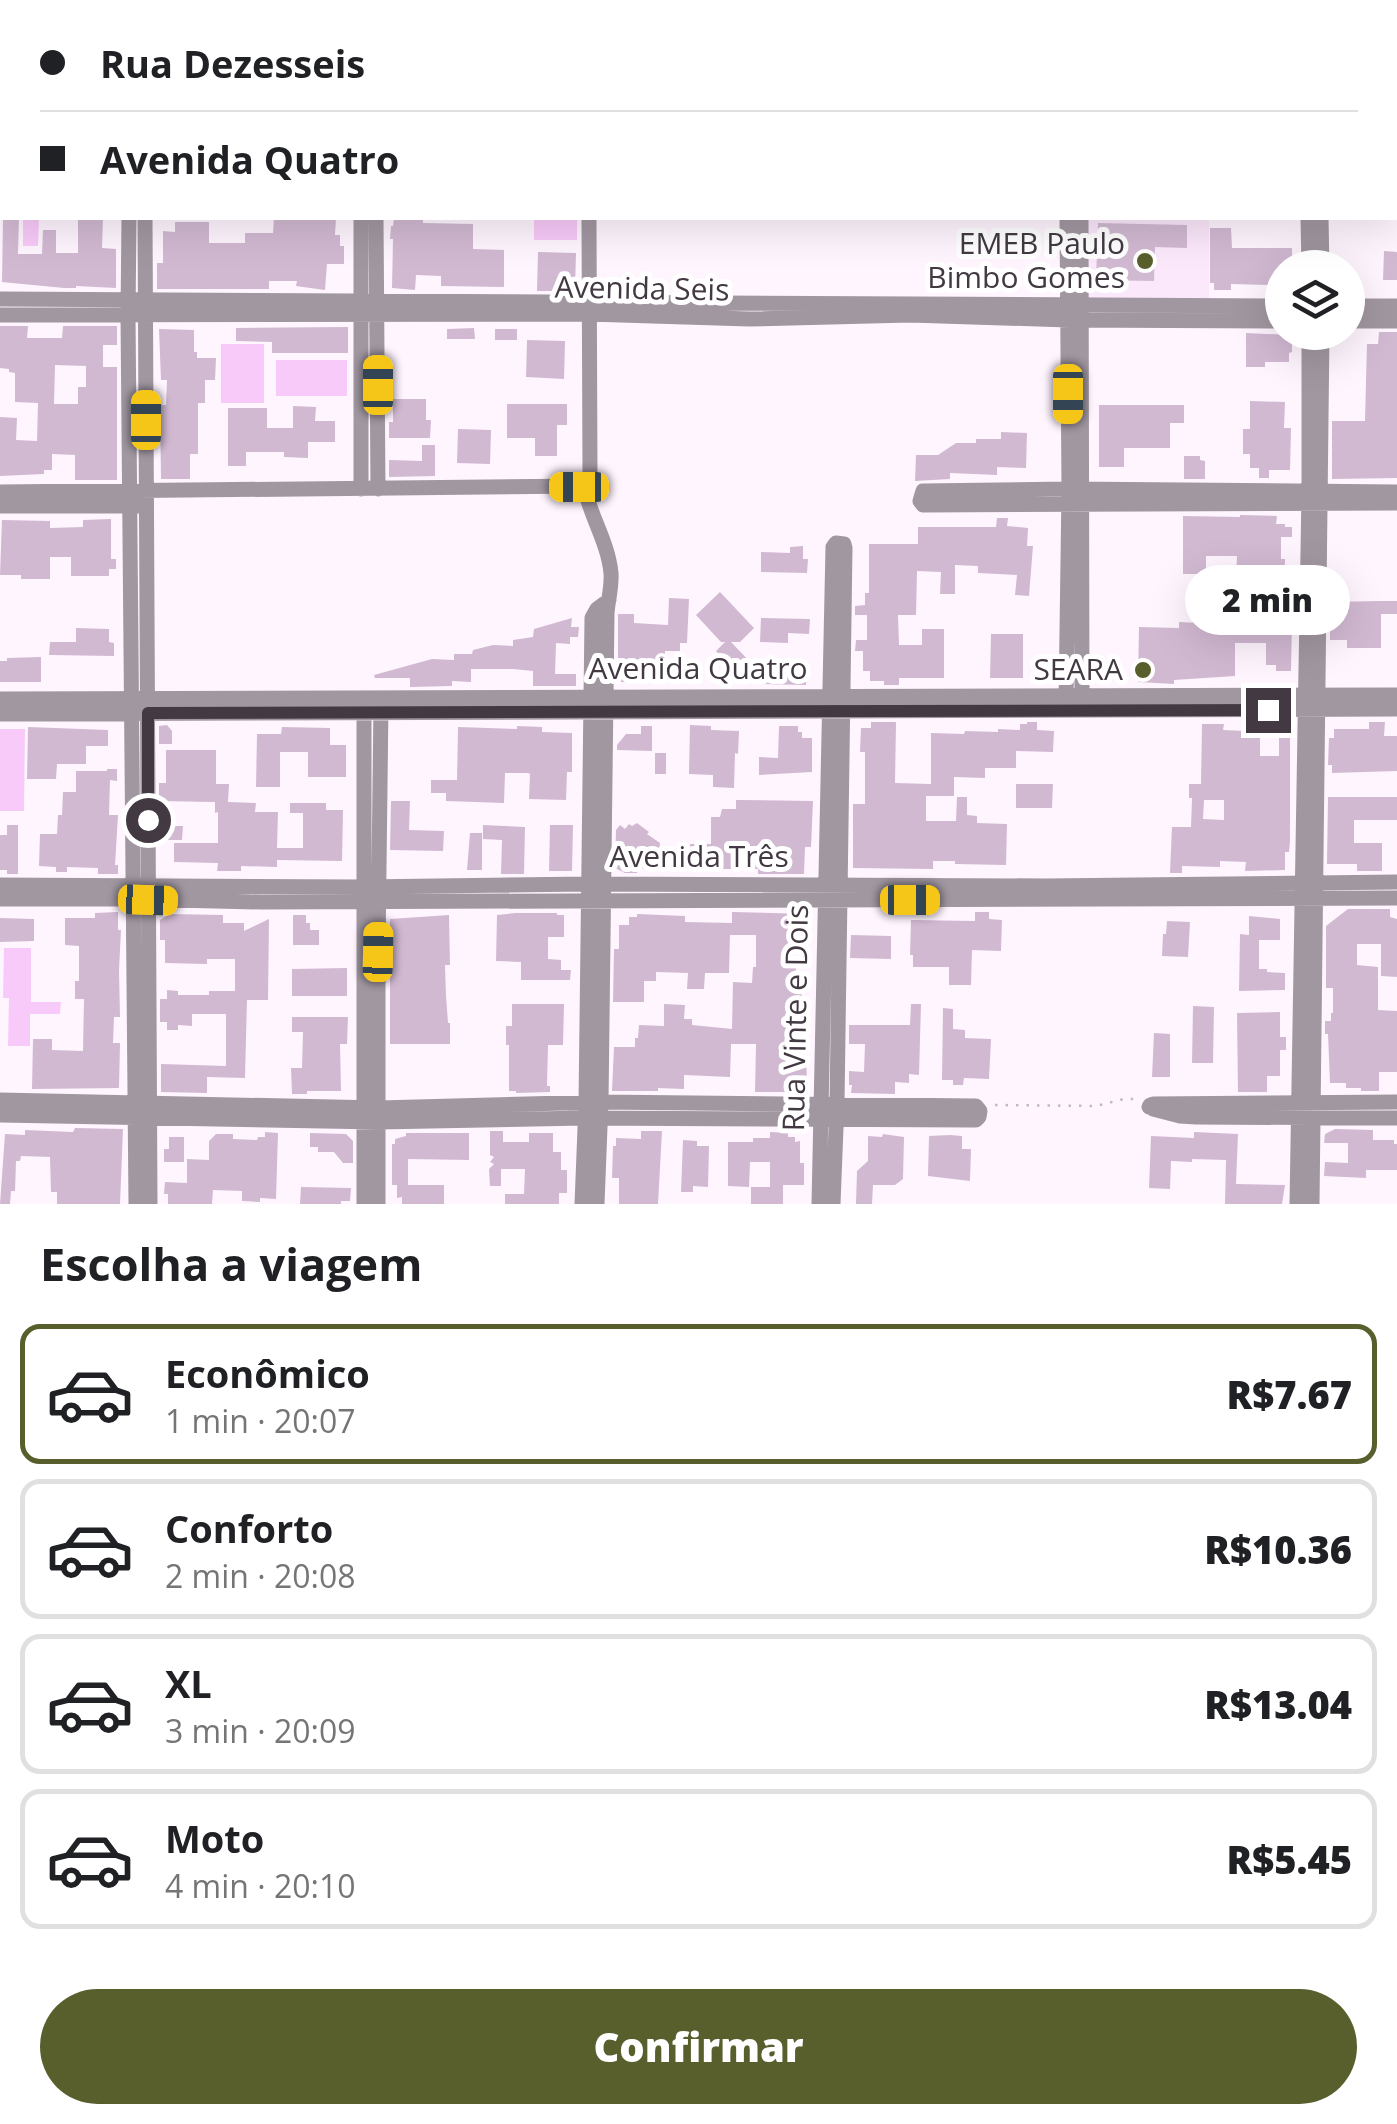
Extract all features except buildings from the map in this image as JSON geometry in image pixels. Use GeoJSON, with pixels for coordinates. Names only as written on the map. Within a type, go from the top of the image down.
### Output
{"type":"FeatureCollection","features":[{"type":"Feature","properties":{"kind":"street"},"geometry":{"type":"LineString","coordinates":[[130,220],[137,308],[144,1110],[150,1204]]}},
{"type":"Feature","properties":{"kind":"street"},"geometry":{"type":"LineString","coordinates":[[137,308],[145,220]]}},
{"type":"Feature","properties":{"kind":"street"},"geometry":{"type":"LineString","coordinates":[[361,220],[378,489]]}},
{"type":"Feature","properties":{"kind":"street"},"geometry":{"type":"LineString","coordinates":[[361,489],[376,220]]}},
{"type":"Feature","properties":{"kind":"street"},"geometry":{"type":"LineString","coordinates":[[589,220],[590,476],[586,485],[612,579],[603,610],[598,705],[593,1111],[597,1204]]}},
{"type":"Feature","properties":{"kind":"street"},"geometry":{"type":"LineString","coordinates":[[1067,220],[1075,312]]}},
{"type":"Feature","properties":{"kind":"street"},"geometry":{"type":"LineString","coordinates":[[1074,702],[1075,312],[1082,220]]}},
{"type":"Feature","properties":{"kind":"street"},"geometry":{"type":"LineString","coordinates":[[1308,220],[1309,250]]}},
{"type":"Feature","properties":{"kind":"street"},"geometry":{"type":"LineString","coordinates":[[1321,220],[1322,250]]}},
{"type":"Feature","properties":{"kind":"street","name":"Avenida Seis"},"geometry":{"type":"LineString","coordinates":[[0,299],[137,308]]}},
{"type":"Feature","properties":{"kind":"street","name":"Avenida Seis"},"geometry":{"type":"LineString","coordinates":[[1075,312],[1265,306]]}},
{"type":"Feature","properties":{"kind":"street"},"geometry":{"type":"LineString","coordinates":[[1365,306],[1397,306]]}},
{"type":"Feature","properties":{"kind":"street","name":"Avenida Seis"},"geometry":{"type":"LineString","coordinates":[[0,314],[137,308],[588,308],[1075,312],[1265,320]]}},
{"type":"Feature","properties":{"kind":"street"},"geometry":{"type":"LineString","coordinates":[[1365,321],[1397,320]]}},
{"type":"Feature","properties":{"kind":"street"},"geometry":{"type":"LineString","coordinates":[[1310,350],[1315,498]]}},
{"type":"Feature","properties":{"kind":"street"},"geometry":{"type":"LineString","coordinates":[[1312,1204],[1307,1110],[1309,890],[1321,350]]}},
{"type":"Feature","properties":{"kind":"street"},"geometry":{"type":"LineString","coordinates":[[0,506],[361,489],[586,485]]}},
{"type":"Feature","properties":{"kind":"street"},"geometry":{"type":"LineString","coordinates":[[1075,497],[923,505],[920,496],[923,491],[1397,503]]}},
{"type":"Feature","properties":{"kind":"street"},"geometry":{"type":"LineString","coordinates":[[0,492],[139,498]]}},
{"type":"Feature","properties":{"kind":"street"},"geometry":{"type":"LineString","coordinates":[[1315,498],[1397,492]]}},
{"type":"Feature","properties":{"kind":"street","name":"Rua Vinte e Dois"},"geometry":{"type":"LineString","coordinates":[[833,1204],[829,1111],[836,543],[845,546],[836,704]]}},
{"type":"Feature","properties":{"kind":"street","name":"Avenida Quatro"},"geometry":{"type":"LineString","coordinates":[[0,699],[140,706],[373,706],[1312,702],[1397,695]]}},
{"type":"Feature","properties":{"kind":"street","name":"Avenida Quatro"},"geometry":{"type":"LineString","coordinates":[[1312,702],[1397,709]]}},
{"type":"Feature","properties":{"kind":"street","name":"Avenida Quatro"},"geometry":{"type":"LineString","coordinates":[[0,714],[140,706]]}},
{"type":"Feature","properties":{"kind":"street"},"geometry":{"type":"LineString","coordinates":[[373,706],[372,1114],[378,1204]]}},
{"type":"Feature","properties":{"kind":"street","name":"Avenida Três"},"geometry":{"type":"LineString","coordinates":[[1309,890],[1397,882]]}},
{"type":"Feature","properties":{"kind":"street","name":"Avenida Três"},"geometry":{"type":"LineString","coordinates":[[0,885],[260,902],[371,894],[833,893],[1046,886],[1309,890],[1397,898]]}},
{"type":"Feature","properties":{"kind":"street","name":"Avenida Três"},"geometry":{"type":"LineString","coordinates":[[0,900],[141,892]]}},
{"type":"Feature","properties":{"kind":"street"},"geometry":{"type":"LineString","coordinates":[[0,1100],[144,1110],[372,1114],[829,1111],[976,1120],[980,1116],[978,1107]]}},
{"type":"Feature","properties":{"kind":"street"},"geometry":{"type":"LineString","coordinates":[[1307,1110],[1397,1102]]}},
{"type":"Feature","properties":{"kind":"street"},"geometry":{"type":"LineString","coordinates":[[1151,1104],[1397,1118]]}},
{"type":"Feature","properties":{"kind":"street"},"geometry":{"type":"LineString","coordinates":[[0,1116],[144,1110]]}},
{"type":"Feature","properties":{"kind":"street"},"geometry":{"type":"LineString","coordinates":[[136,1204],[144,1110]]}},
{"type":"Feature","properties":{"kind":"street"},"geometry":{"type":"LineString","coordinates":[[1297,1204],[1307,1110]]}},
{"type":"Feature","properties":{"kind":"street"},"geometry":{"type":"LineString","coordinates":[[582,1204],[593,1111]]}},
{"type":"Feature","properties":{"kind":"street","name":"Rua Vinte e Dois"},"geometry":{"type":"LineString","coordinates":[[818,1204],[829,1111]]}},
{"type":"Feature","properties":{"kind":"street"},"geometry":{"type":"LineString","coordinates":[[364,1204],[372,1114]]}},
{"type":"Feature","properties":{"kind":"path"},"geometry":{"type":"LineString","coordinates":[[978,1107],[1096,1106],[1127,1099],[1151,1104]]}},
{"type":"Feature","properties":{"kind":"shaded area"},"geometry":{"type":"Polygon","coordinates":[[[23,220],[39,220],[38,246],[23,246],[23,220]]]}},
{"type":"Feature","properties":{"kind":"shaded area"},"geometry":{"type":"Polygon","coordinates":[[[534,220],[577,220],[577,240],[534,240],[534,220]]]}},
{"type":"Feature","properties":{"kind":"shaded area","name":"EMEB Paulo Bimbo Gomes"},"geometry":{"type":"Polygon","coordinates":[[[1081,220],[1209,220],[1209,305],[1081,304],[1081,220]]]}},
{"type":"Feature","properties":{"kind":"shaded area"},"geometry":{"type":"Polygon","coordinates":[[[221,344],[264,344],[264,403],[221,403],[221,344]]]}},
{"type":"Feature","properties":{"kind":"shaded area"},"geometry":{"type":"Polygon","coordinates":[[[276,360],[347,360],[347,396],[276,396],[276,360]]]}},
{"type":"Feature","properties":{"kind":"shaded area"},"geometry":{"type":"Polygon","coordinates":[[[0,729],[25,729],[24,811],[0,811],[0,729]]]}},
{"type":"Feature","properties":{"kind":"shaded area"},"geometry":{"type":"Polygon","coordinates":[[[4,948],[31,948],[31,1002],[61,1002],[60,1014],[30,1014],[30,1046],[8,1046],[9,998],[3,998],[4,948]]]}},
{"type":"Feature","properties":{"kind":"place","name":"EMEB Paulo Bimbo Gomes"},"geometry":{"type":"Point","coordinates":[1145,261]}},
{"type":"Feature","properties":{"kind":"place","name":"SEARA"},"geometry":{"type":"Point","coordinates":[1143,670]}},
{"type":"Feature","properties":{"kind":"route"},"geometry":{"type":"LineString","coordinates":[[148,820],[148,713],[1268,710]]}}]}
